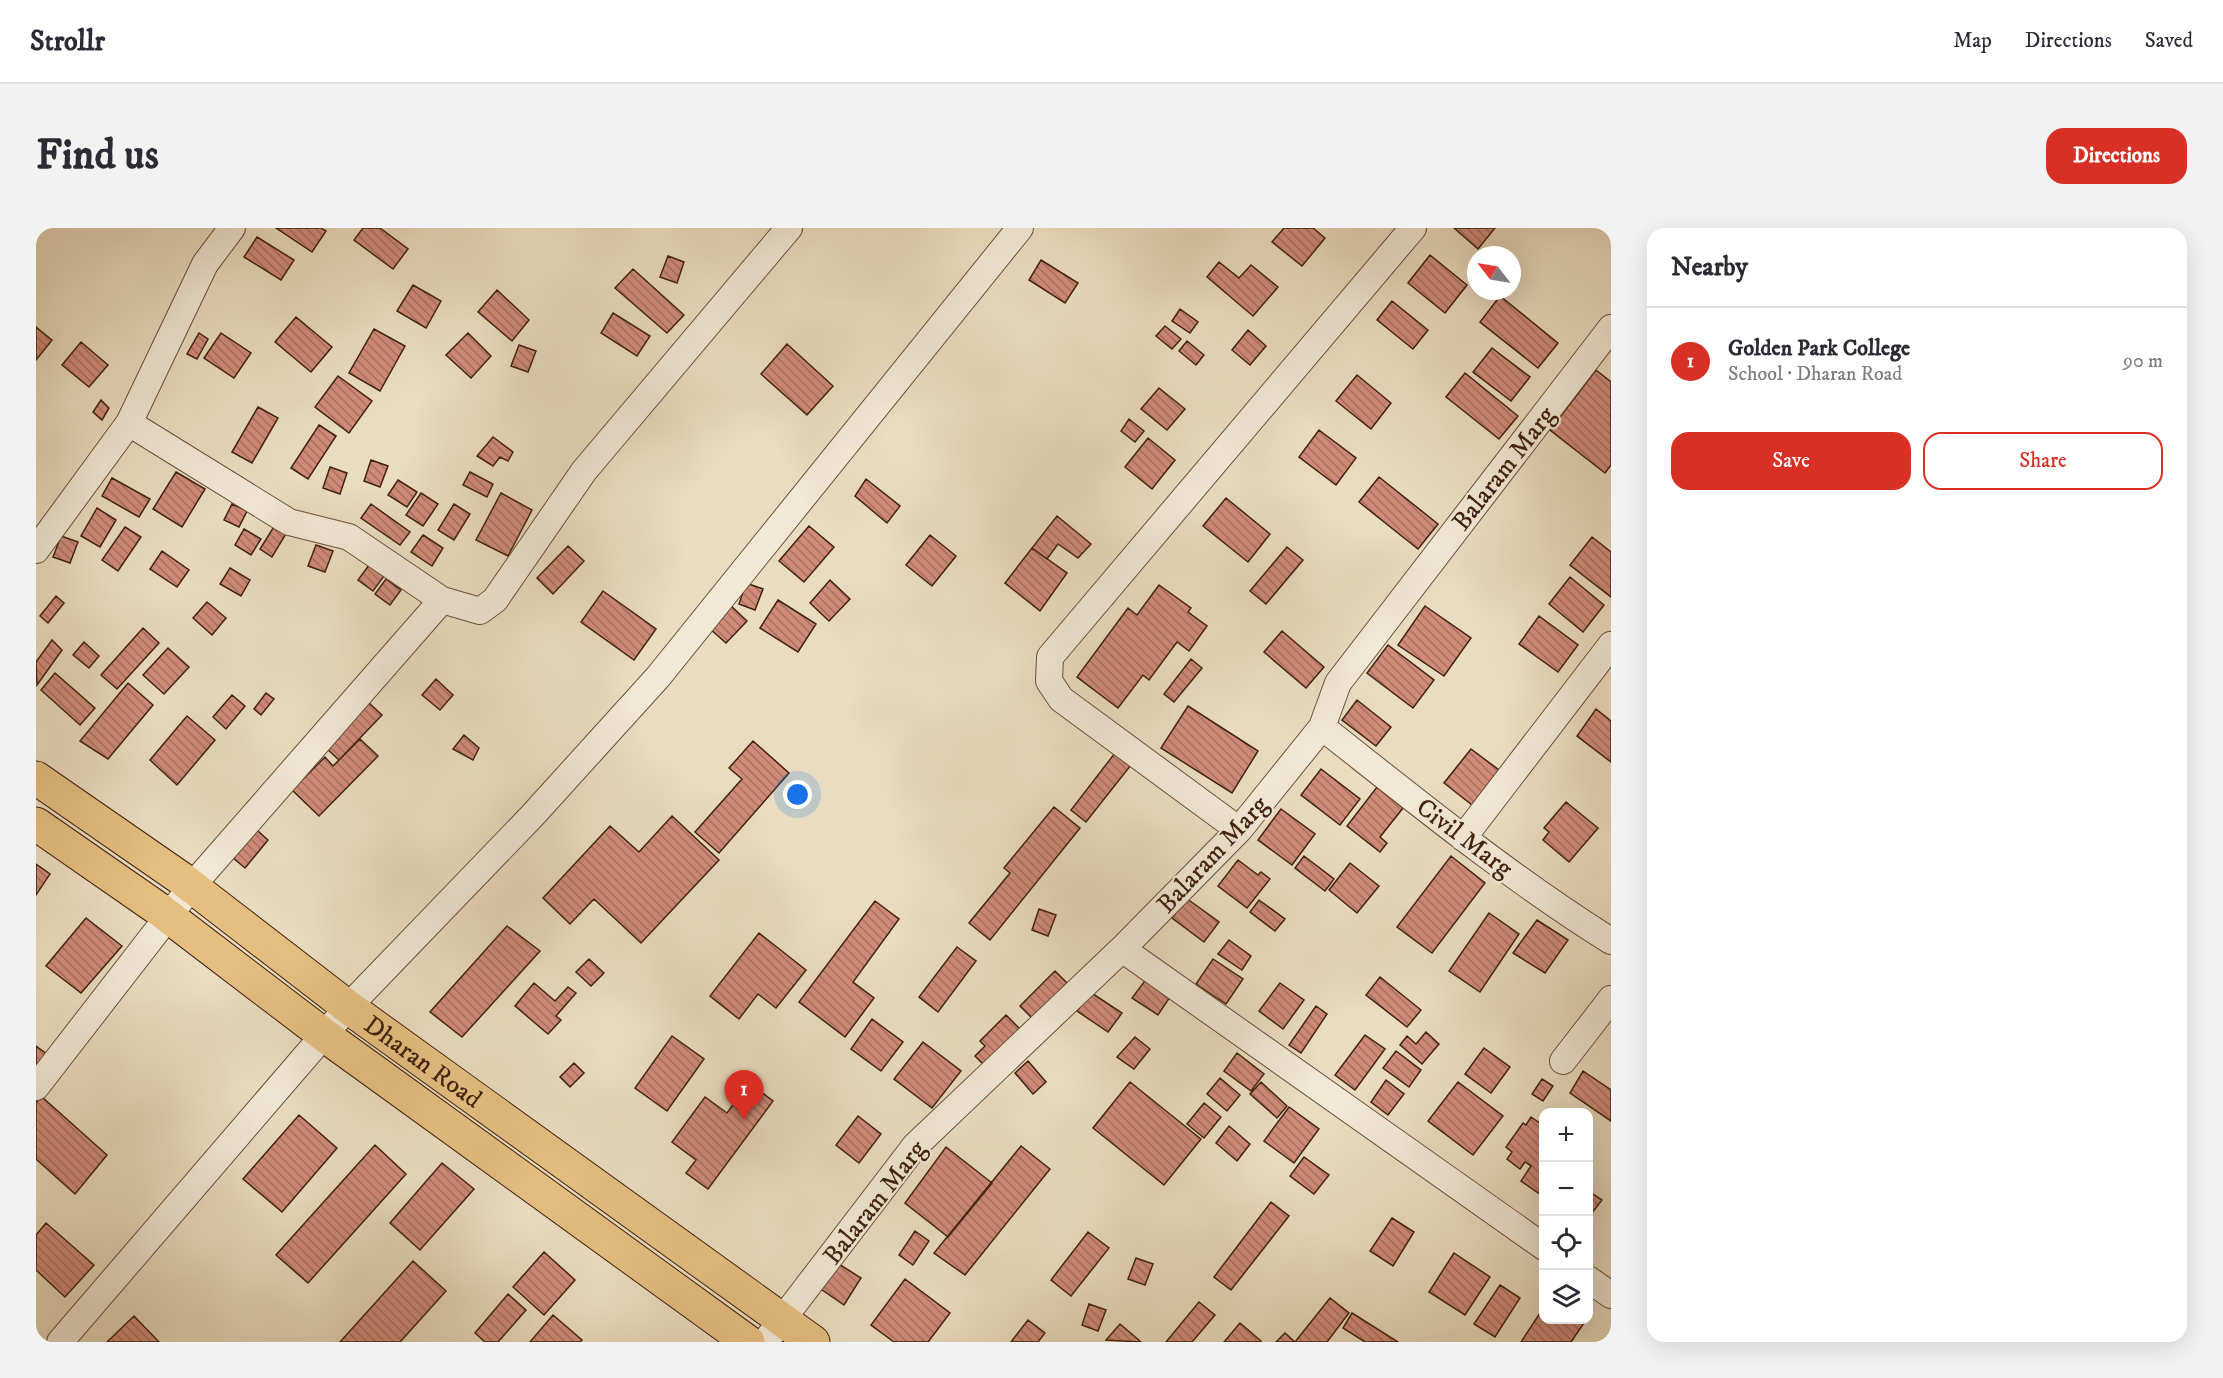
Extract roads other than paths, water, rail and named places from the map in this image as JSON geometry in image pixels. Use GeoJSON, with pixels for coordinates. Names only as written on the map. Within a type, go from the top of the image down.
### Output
{"type":"FeatureCollection","features":[{"type":"Feature","properties":{"kind":"main road","name":"Dharan Road"},"geometry":{"type":"LineString","coordinates":[[36,778],[191,887],[774,1331],[813,1342]]}},
{"type":"Feature","properties":{"kind":"main road","name":"Dharan Road"},"geometry":{"type":"LineString","coordinates":[[36,824],[169,917],[324,1035],[748,1342]]}},
{"type":"Feature","properties":{"kind":"street"},"geometry":{"type":"LineString","coordinates":[[36,550],[129,423],[205,264],[232,228]]}},
{"type":"Feature","properties":{"kind":"street"},"geometry":{"type":"LineString","coordinates":[[129,423],[289,522],[349,537],[442,600],[480,611],[495,600],[584,471],[789,228]]}},
{"type":"Feature","properties":{"kind":"street"},"geometry":{"type":"LineString","coordinates":[[60,1342],[348,1006],[532,816],[658,677],[1020,228]]}},
{"type":"Feature","properties":{"kind":"street"},"geometry":{"type":"LineString","coordinates":[[1239,830],[1061,699],[1048,681],[1050,657],[1413,228]]}},
{"type":"Feature","properties":{"kind":"street","name":"Balaram Marg"},"geometry":{"type":"LineString","coordinates":[[774,1331],[915,1146],[1122,949],[1239,830],[1322,727],[1338,683],[1611,328]]}},
{"type":"Feature","properties":{"kind":"street"},"geometry":{"type":"LineString","coordinates":[[36,1087],[191,887],[442,600]]}},
{"type":"Feature","properties":{"kind":"street"},"geometry":{"type":"LineString","coordinates":[[1463,838],[1611,645]]}},
{"type":"Feature","properties":{"kind":"street","name":"Civil Marg"},"geometry":{"type":"LineString","coordinates":[[1322,727],[1463,838],[1611,941]]}},
{"type":"Feature","properties":{"kind":"street"},"geometry":{"type":"LineString","coordinates":[[1122,949],[1539,1243]]}},
{"type":"Feature","properties":{"kind":"street"},"geometry":{"type":"LineString","coordinates":[[1563,1061],[1611,999]]}},
{"type":"Feature","properties":{"kind":"street"},"geometry":{"type":"LineString","coordinates":[[1593,1282],[1611,1295]]}},
{"type":"Feature","properties":{"kind":"place","name":"Golden Park College"},"geometry":{"type":"Point","coordinates":[744,1120]}}]}
